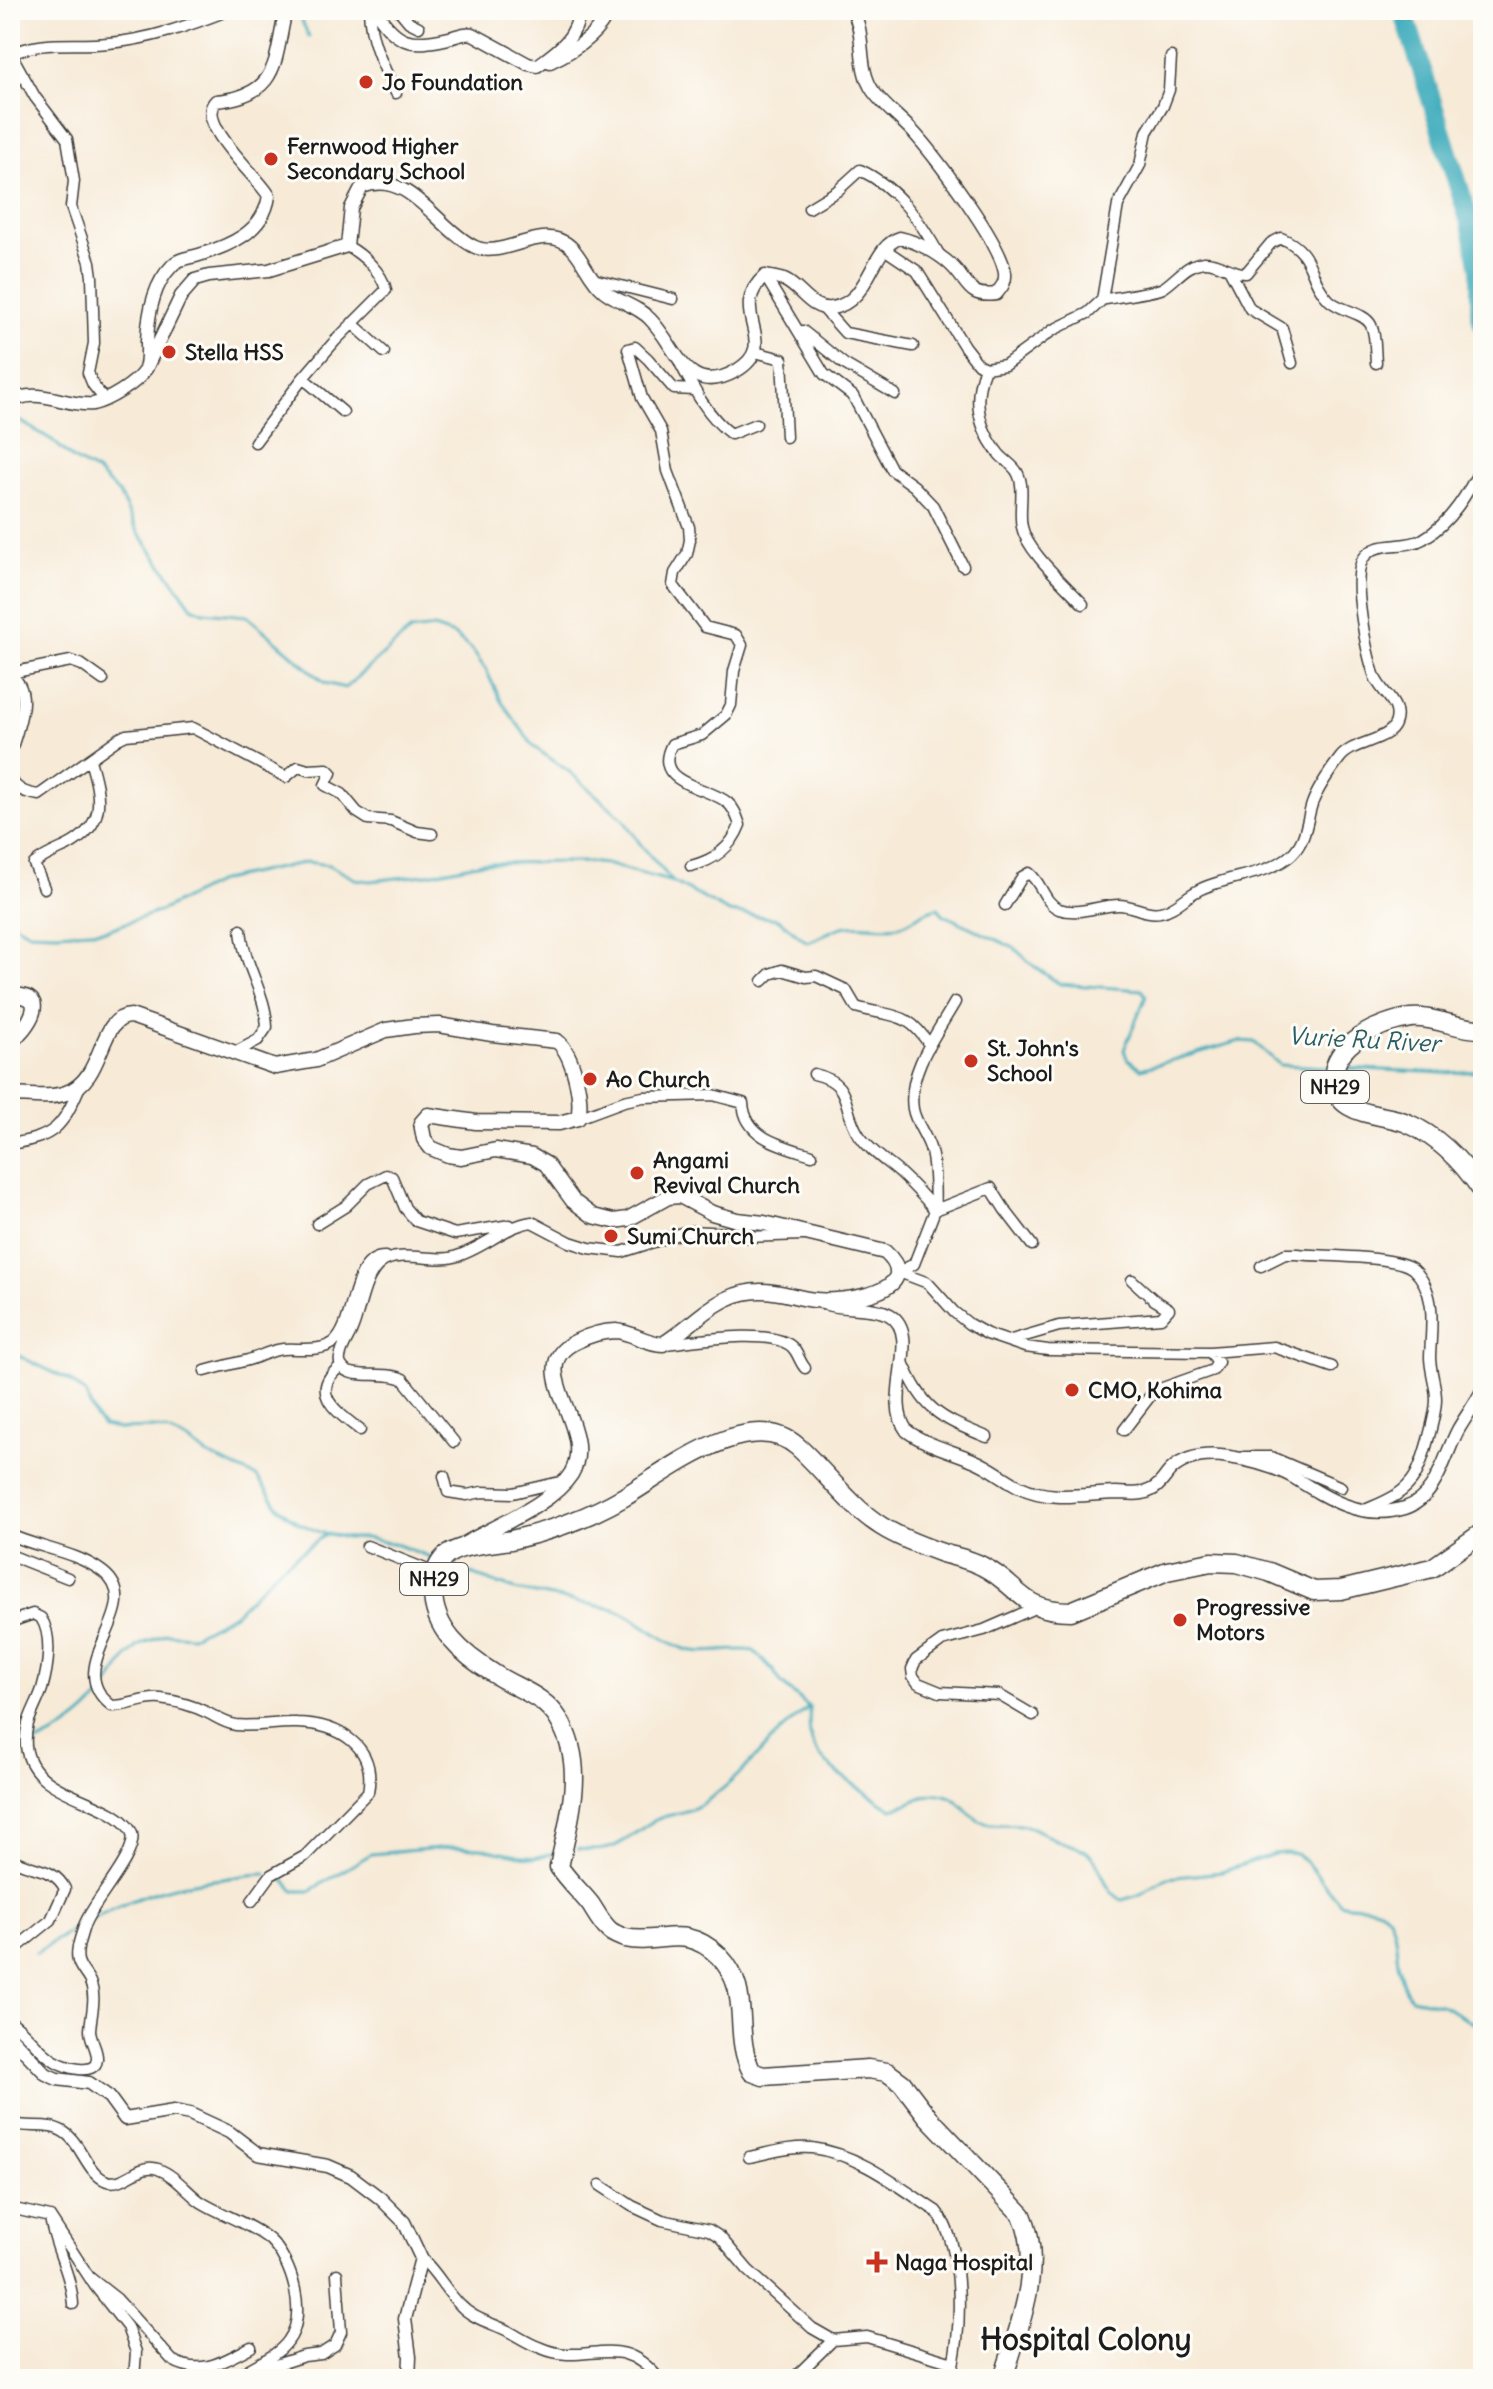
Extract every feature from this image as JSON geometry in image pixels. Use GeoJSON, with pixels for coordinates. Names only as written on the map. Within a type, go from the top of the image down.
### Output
{"type":"FeatureCollection","features":[{"type":"Feature","properties":{"kind":"highway","name":"NH29"},"geometry":{"type":"LineString","coordinates":[[1483,1029],[1468,1030],[1413,1018],[1385,1025],[1366,1033],[1337,1058],[1333,1078],[1336,1094],[1348,1106],[1407,1123],[1463,1162],[1483,1192]]}},
{"type":"Feature","properties":{"kind":"highway","name":"NH29"},"geometry":{"type":"LineString","coordinates":[[1003,2379],[1023,2312],[1029,2277],[1031,2249],[1022,2215],[928,2117],[902,2083],[887,2072],[868,2069],[763,2076],[752,2072],[741,2031],[742,2004],[736,1981],[719,1956],[698,1942],[678,1936],[625,1938],[608,1929],[559,1867],[573,1805],[573,1767],[569,1741],[558,1718],[542,1700],[496,1675],[460,1650],[442,1629],[432,1603],[435,1573],[441,1560],[454,1550],[553,1529],[596,1513],[708,1446],[736,1436],[776,1434],[800,1449],[844,1496],[881,1526],[940,1553],[984,1566],[1037,1607]]}},
{"type":"Feature","properties":{"kind":"highway"},"geometry":{"type":"LineString","coordinates":[[1037,1607],[1071,1611],[1167,1571],[1211,1562],[1237,1563],[1269,1572],[1314,1591],[1341,1590],[1432,1568],[1483,1532]]}},
{"type":"Feature","properties":{"kind":"main road"},"geometry":{"type":"LineString","coordinates":[[10,996],[23,995],[34,1005],[34,1012],[22,1032],[10,1042]]}},
{"type":"Feature","properties":{"kind":"main road"},"geometry":{"type":"LineString","coordinates":[[10,1095],[51,1096],[68,1093],[81,1084],[97,1064],[107,1032],[115,1020],[123,1016],[131,1016],[275,1067],[316,1060],[386,1030],[439,1025],[557,1041],[570,1055],[579,1103],[578,1118],[559,1123],[476,1122],[433,1114],[425,1116],[421,1123],[424,1139],[431,1148],[461,1157],[496,1150],[532,1156],[546,1164],[573,1201],[593,1216],[614,1221],[628,1219],[668,1197],[680,1196],[712,1213],[885,1252],[898,1265],[895,1281],[862,1297],[816,1300],[757,1291],[729,1298],[663,1344],[618,1331],[582,1338],[570,1344],[555,1361],[555,1381],[576,1431],[579,1453],[566,1480],[539,1504],[454,1550]]}},
{"type":"Feature","properties":{"kind":"street"},"geometry":{"type":"LineString","coordinates":[[105,400],[88,373],[94,343],[92,277],[71,207],[74,181],[67,139],[35,97],[10,55],[36,47],[109,43],[179,27],[229,10]]}},
{"type":"Feature","properties":{"kind":"street"},"geometry":{"type":"LineString","coordinates":[[146,369],[149,317],[153,301],[170,267],[183,259],[239,239],[262,218],[268,206],[269,196],[263,185],[232,152],[212,118],[211,109],[216,101],[266,82],[276,63],[286,10]]}},
{"type":"Feature","properties":{"kind":"street"},"geometry":{"type":"LineString","coordinates":[[399,10],[409,22],[419,27]]}},
{"type":"Feature","properties":{"kind":"street"},"geometry":{"type":"LineString","coordinates":[[537,66],[571,37],[578,27],[580,10]]}},
{"type":"Feature","properties":{"kind":"street"},"geometry":{"type":"LineString","coordinates":[[377,13],[394,36],[414,43],[465,32],[537,66],[565,55],[584,41],[600,28],[609,10]]}},
{"type":"Feature","properties":{"kind":"street"},"geometry":{"type":"LineString","coordinates":[[765,276],[786,280],[809,301],[834,308],[854,296],[884,249],[892,240],[900,238],[915,241],[941,258],[955,269],[972,291],[983,296],[996,294],[1004,286],[1006,276],[1003,267],[972,209],[916,134],[872,90],[863,67],[859,20],[852,10]]}},
{"type":"Feature","properties":{"kind":"street"},"geometry":{"type":"LineString","coordinates":[[377,13],[373,38],[380,62],[396,93]]}},
{"type":"Feature","properties":{"kind":"street"},"geometry":{"type":"LineString","coordinates":[[1102,300],[1118,205],[1137,171],[1144,155],[1147,132],[1169,90],[1171,57]]}},
{"type":"Feature","properties":{"kind":"street"},"geometry":{"type":"LineString","coordinates":[[809,208],[837,191],[860,170],[903,202],[929,236],[941,258]]}},
{"type":"Feature","properties":{"kind":"street"},"geometry":{"type":"LineString","coordinates":[[347,246],[351,208],[362,187],[375,181],[404,189],[455,236],[487,252],[528,240],[556,239],[571,247],[606,292],[651,319],[686,370],[696,376],[718,378],[737,370],[755,352],[758,343],[749,308],[751,294],[765,276]]}},
{"type":"Feature","properties":{"kind":"street"},"geometry":{"type":"LineString","coordinates":[[884,249],[917,271],[957,337],[978,364],[992,369],[1012,361],[1053,330],[1088,313],[1102,300],[1163,288],[1181,272],[1201,262],[1246,273],[1276,239],[1295,245],[1304,253],[1328,300],[1368,321],[1372,327],[1376,363]]}},
{"type":"Feature","properties":{"kind":"street"},"geometry":{"type":"LineString","coordinates":[[10,403],[22,397],[44,396],[93,404],[105,400],[134,382],[146,369],[181,296],[195,280],[269,270],[347,246]]}},
{"type":"Feature","properties":{"kind":"street"},"geometry":{"type":"LineString","coordinates":[[255,442],[303,378],[386,290],[384,282],[365,259],[347,246]]}},
{"type":"Feature","properties":{"kind":"street"},"geometry":{"type":"LineString","coordinates":[[1230,271],[1250,309],[1282,328],[1292,363]]}},
{"type":"Feature","properties":{"kind":"street"},"geometry":{"type":"LineString","coordinates":[[765,276],[824,374],[853,396],[892,470],[914,486],[933,506],[963,566]]}},
{"type":"Feature","properties":{"kind":"street"},"geometry":{"type":"LineString","coordinates":[[593,279],[673,299]]}},
{"type":"Feature","properties":{"kind":"street"},"geometry":{"type":"LineString","coordinates":[[822,307],[845,333],[913,346]]}},
{"type":"Feature","properties":{"kind":"street"},"geometry":{"type":"LineString","coordinates":[[792,322],[844,364],[895,394]]}},
{"type":"Feature","properties":{"kind":"street"},"geometry":{"type":"LineString","coordinates":[[352,323],[384,352]]}},
{"type":"Feature","properties":{"kind":"street"},"geometry":{"type":"LineString","coordinates":[[691,866],[720,854],[736,836],[740,825],[734,808],[726,800],[683,782],[670,771],[667,753],[672,744],[702,735],[726,715],[731,705],[734,671],[742,645],[736,635],[705,627],[673,585],[675,573],[687,554],[689,527],[668,471],[661,431],[642,398],[628,349],[635,347],[674,389],[694,390]]}},
{"type":"Feature","properties":{"kind":"street"},"geometry":{"type":"LineString","coordinates":[[755,352],[782,359],[786,437]]}},
{"type":"Feature","properties":{"kind":"street"},"geometry":{"type":"LineString","coordinates":[[679,361],[694,390],[721,427],[731,434],[756,424]]}},
{"type":"Feature","properties":{"kind":"street"},"geometry":{"type":"LineString","coordinates":[[985,368],[978,394],[980,422],[986,436],[1016,470],[1020,480],[1024,533],[1047,565],[1083,604]]}},
{"type":"Feature","properties":{"kind":"street"},"geometry":{"type":"LineString","coordinates":[[303,378],[343,412]]}},
{"type":"Feature","properties":{"kind":"street"},"geometry":{"type":"LineString","coordinates":[[1005,905],[1022,877],[1029,873],[1052,906],[1064,911],[1123,904],[1148,912],[1161,912],[1198,890],[1266,868],[1291,855],[1308,826],[1311,806],[1342,754],[1356,745],[1391,732],[1395,724],[1397,715],[1392,699],[1377,682],[1370,663],[1357,585],[1357,572],[1364,557],[1374,548],[1412,543],[1432,532],[1454,510],[1483,464]]}},
{"type":"Feature","properties":{"kind":"street"},"geometry":{"type":"LineString","coordinates":[[10,674],[71,661],[103,680]]}},
{"type":"Feature","properties":{"kind":"street"},"geometry":{"type":"LineString","coordinates":[[10,674],[23,686],[25,698],[10,755]]}},
{"type":"Feature","properties":{"kind":"street"},"geometry":{"type":"LineString","coordinates":[[10,779],[23,792],[39,795],[126,735],[193,728],[286,777],[298,767],[327,769],[331,773],[325,785],[342,794],[361,816],[375,821],[391,821],[417,832],[432,834]]}},
{"type":"Feature","properties":{"kind":"street"},"geometry":{"type":"LineString","coordinates":[[44,888],[34,864],[81,838],[91,828],[96,816],[99,791],[90,760]]}},
{"type":"Feature","properties":{"kind":"street"},"geometry":{"type":"LineString","coordinates":[[236,1052],[258,1040],[267,1027],[263,1002],[246,961],[241,930]]}},
{"type":"Feature","properties":{"kind":"street"},"geometry":{"type":"LineString","coordinates":[[763,981],[770,974],[782,970],[824,979],[846,990],[856,1007],[895,1015],[916,1025],[930,1046]]}},
{"type":"Feature","properties":{"kind":"street"},"geometry":{"type":"LineString","coordinates":[[899,1272],[914,1264],[935,1210],[933,1159],[913,1112],[912,1098],[917,1075],[955,1002]]}},
{"type":"Feature","properties":{"kind":"street"},"geometry":{"type":"LineString","coordinates":[[814,1074],[843,1089],[857,1132],[870,1149],[911,1183],[935,1210]]}},
{"type":"Feature","properties":{"kind":"street"},"geometry":{"type":"LineString","coordinates":[[10,1144],[48,1136],[62,1119],[81,1084]]}},
{"type":"Feature","properties":{"kind":"street"},"geometry":{"type":"LineString","coordinates":[[578,1118],[632,1098],[713,1095],[743,1103],[748,1122],[770,1142],[812,1155]]}},
{"type":"Feature","properties":{"kind":"street"},"geometry":{"type":"LineString","coordinates":[[317,1224],[346,1206],[368,1184],[386,1175],[396,1182],[409,1216],[441,1231],[468,1234],[524,1223],[539,1225],[570,1242],[589,1248],[622,1252],[688,1231],[732,1233],[747,1237],[809,1234]]}},
{"type":"Feature","properties":{"kind":"street"},"geometry":{"type":"LineString","coordinates":[[935,1210],[991,1188],[1032,1245]]}},
{"type":"Feature","properties":{"kind":"street"},"geometry":{"type":"LineString","coordinates":[[205,1371],[281,1349],[321,1348],[332,1343],[345,1325],[364,1270],[379,1257],[452,1258],[524,1223]]}},
{"type":"Feature","properties":{"kind":"street"},"geometry":{"type":"LineString","coordinates":[[1261,1266],[1285,1254],[1400,1262],[1418,1275],[1431,1301],[1430,1362],[1436,1397],[1431,1427],[1416,1475],[1400,1493],[1363,1510]]}},
{"type":"Feature","properties":{"kind":"street"},"geometry":{"type":"LineString","coordinates":[[391,1258],[381,1262],[372,1273],[339,1359],[341,1366],[355,1374],[376,1373],[403,1379],[454,1442]]}},
{"type":"Feature","properties":{"kind":"street"},"geometry":{"type":"LineString","coordinates":[[899,1272],[928,1283],[969,1324],[987,1334],[1025,1347],[1210,1352],[1274,1347],[1332,1367]]}},
{"type":"Feature","properties":{"kind":"street"},"geometry":{"type":"LineString","coordinates":[[1008,1341],[1059,1326],[1161,1318],[1166,1314],[1169,1309],[1132,1280]]}},
{"type":"Feature","properties":{"kind":"street"},"geometry":{"type":"LineString","coordinates":[[816,1300],[831,1306],[884,1312],[897,1321],[904,1338],[897,1409],[900,1423],[907,1431],[981,1463],[1018,1486],[1040,1495],[1070,1498],[1116,1493],[1141,1494],[1158,1486],[1180,1463],[1198,1456],[1271,1457],[1341,1487]]}},
{"type":"Feature","properties":{"kind":"street"},"geometry":{"type":"LineString","coordinates":[[663,1344],[777,1339],[796,1351],[805,1368]]}},
{"type":"Feature","properties":{"kind":"street"},"geometry":{"type":"LineString","coordinates":[[1124,1430],[1154,1391],[1213,1370],[1218,1362],[1210,1352]]}},
{"type":"Feature","properties":{"kind":"street"},"geometry":{"type":"LineString","coordinates":[[902,1358],[924,1402],[936,1413],[987,1437]]}},
{"type":"Feature","properties":{"kind":"street"},"geometry":{"type":"LineString","coordinates":[[341,1366],[328,1380],[326,1397],[331,1407],[360,1430]]}},
{"type":"Feature","properties":{"kind":"street"},"geometry":{"type":"LineString","coordinates":[[1230,1457],[1276,1470],[1326,1499],[1363,1510],[1383,1512],[1407,1508],[1425,1496],[1483,1389]]}},
{"type":"Feature","properties":{"kind":"street"},"geometry":{"type":"LineString","coordinates":[[444,1476],[448,1492],[467,1495],[524,1492],[566,1480]]}},
{"type":"Feature","properties":{"kind":"street"},"geometry":{"type":"LineString","coordinates":[[10,1535],[79,1559],[102,1571],[112,1581],[118,1594],[119,1607],[100,1644],[94,1669],[104,1699],[112,1706],[157,1698],[190,1706],[223,1722],[237,1725],[322,1725],[353,1740],[364,1752],[370,1781],[368,1792],[305,1856],[271,1875],[252,1901]]}},
{"type":"Feature","properties":{"kind":"street"},"geometry":{"type":"LineString","coordinates":[[367,1546],[435,1573]]}},
{"type":"Feature","properties":{"kind":"street"},"geometry":{"type":"LineString","coordinates":[[10,1555],[68,1578]]}},
{"type":"Feature","properties":{"kind":"street"},"geometry":{"type":"LineString","coordinates":[[1033,1715],[999,1695],[940,1692],[918,1683],[912,1669],[916,1660],[942,1641],[984,1630],[1037,1607]]}},
{"type":"Feature","properties":{"kind":"street"},"geometry":{"type":"LineString","coordinates":[[10,1622],[33,1614],[41,1618],[48,1634],[44,1681],[28,1721],[26,1746],[32,1764],[74,1798],[123,1820],[134,1841],[125,1860],[87,1914],[78,1946],[77,1960],[90,1980],[92,1990],[90,2032],[97,2062],[93,2067],[82,2069],[57,2062],[10,2021]]}},
{"type":"Feature","properties":{"kind":"street"},"geometry":{"type":"LineString","coordinates":[[10,1858],[20,1865],[47,1870],[57,1876],[65,1889],[51,1920],[10,1953]]}},
{"type":"Feature","properties":{"kind":"street"},"geometry":{"type":"LineString","coordinates":[[10,2036],[46,2074],[57,2079],[89,2083],[109,2097],[125,2119],[174,2111],[190,2114],[229,2132],[258,2154],[319,2164],[351,2176],[404,2222],[421,2258],[435,2271],[462,2308],[545,2351],[612,2352],[637,2356],[659,2379]]}},
{"type":"Feature","properties":{"kind":"street"},"geometry":{"type":"LineString","coordinates":[[10,2123],[46,2125],[68,2135],[102,2179],[120,2181],[141,2169],[159,2169],[207,2205],[268,2238],[281,2253],[294,2289],[296,2323],[290,2339],[280,2350],[234,2379]]}},
{"type":"Feature","properties":{"kind":"street"},"geometry":{"type":"LineString","coordinates":[[749,2157],[812,2148],[871,2167],[936,2211],[943,2220],[957,2278],[958,2328],[949,2379]]}},
{"type":"Feature","properties":{"kind":"street"},"geometry":{"type":"LineString","coordinates":[[600,2185],[632,2206],[662,2220],[709,2230],[720,2237],[748,2270],[812,2328],[833,2340],[867,2337],[953,2363]]}},
{"type":"Feature","properties":{"kind":"street"},"geometry":{"type":"LineString","coordinates":[[10,2208],[50,2217],[134,2340],[134,2379]]}},
{"type":"Feature","properties":{"kind":"street"},"geometry":{"type":"LineString","coordinates":[[50,2217],[53,2236],[72,2284],[73,2304]]}},
{"type":"Feature","properties":{"kind":"street"},"geometry":{"type":"LineString","coordinates":[[409,2379],[410,2357],[405,2319],[421,2258]]}},
{"type":"Feature","properties":{"kind":"street"},"geometry":{"type":"LineString","coordinates":[[234,2379],[304,2356],[321,2354],[335,2345],[341,2332],[337,2274]]}},
{"type":"Feature","properties":{"kind":"street"},"geometry":{"type":"LineString","coordinates":[[89,2277],[117,2299],[172,2360],[184,2367],[201,2369],[251,2347]]}},
{"type":"Feature","properties":{"kind":"street"},"geometry":{"type":"LineString","coordinates":[[793,2379],[833,2340]]}},
{"type":"Feature","properties":{"kind":"waterway"},"geometry":{"type":"LineString","coordinates":[[297,10],[309,37]]}},
{"type":"Feature","properties":{"kind":"waterway","name":"Vurie Ru River"},"geometry":{"type":"LineString","coordinates":[[1403,10],[1473,232],[1480,269],[1483,323]]}},
{"type":"Feature","properties":{"kind":"waterway"},"geometry":{"type":"LineString","coordinates":[[10,415],[97,472],[119,494],[138,532],[192,607],[204,612],[247,616],[325,683],[345,688],[410,631],[434,628],[454,635],[472,650],[501,701],[534,747],[571,773],[623,819],[673,882]]}},
{"type":"Feature","properties":{"kind":"waterway","name":"Vurie Ru River"},"geometry":{"type":"LineString","coordinates":[[10,921],[29,932],[107,930],[160,911],[222,880],[307,862],[329,865],[355,879],[370,881],[424,875],[482,863],[587,862],[673,882],[729,912],[778,919],[807,942],[843,927],[898,926],[938,908],[944,915],[1014,948],[1060,984],[1142,990],[1146,996],[1124,1050],[1127,1058],[1141,1069],[1240,1041],[1254,1042],[1280,1065],[1327,1067]]}},
{"type":"Feature","properties":{"kind":"waterway","name":"Vurie Ru River"},"geometry":{"type":"LineString","coordinates":[[1343,1068],[1444,1073],[1483,1071]]}},
{"type":"Feature","properties":{"kind":"waterway"},"geometry":{"type":"LineString","coordinates":[[10,1356],[17,1355],[69,1380],[85,1393],[95,1417],[103,1426],[167,1431],[208,1455],[257,1477],[279,1508],[297,1522],[319,1532],[398,1545],[433,1558]]}},
{"type":"Feature","properties":{"kind":"waterway"},"geometry":{"type":"LineString","coordinates":[[103,1692],[138,1646],[166,1634],[192,1636],[234,1614],[281,1567],[326,1534]]}},
{"type":"Feature","properties":{"kind":"waterway"},"geometry":{"type":"LineString","coordinates":[[447,1565],[515,1590],[614,1609],[685,1649],[702,1652],[754,1651],[782,1684],[809,1707],[811,1738],[823,1759],[858,1787],[892,1809],[927,1796],[946,1795],[982,1822],[1030,1827],[1080,1848],[1093,1857],[1110,1889],[1122,1900],[1139,1895],[1167,1878],[1222,1872],[1274,1854],[1296,1854],[1340,1903],[1379,1909],[1389,1918],[1400,1975],[1411,1998],[1440,2004],[1483,2028]]}},
{"type":"Feature","properties":{"kind":"waterway"},"geometry":{"type":"LineString","coordinates":[[31,1745],[68,1726],[99,1698]]}},
{"type":"Feature","properties":{"kind":"waterway"},"geometry":{"type":"LineString","coordinates":[[578,1849],[609,1848],[656,1820],[702,1804],[738,1775],[808,1707]]}},
{"type":"Feature","properties":{"kind":"waterway"},"geometry":{"type":"LineString","coordinates":[[10,1757],[24,1748]]}},
{"type":"Feature","properties":{"kind":"waterway"},"geometry":{"type":"LineString","coordinates":[[273,1876],[286,1882],[294,1891],[309,1891],[371,1854],[451,1847],[481,1848],[533,1858],[555,1853]]}},
{"type":"Feature","properties":{"kind":"waterway"},"geometry":{"type":"LineString","coordinates":[[92,1919],[171,1888],[266,1874]]}},
{"type":"Feature","properties":{"kind":"waterway"},"geometry":{"type":"LineString","coordinates":[[36,1953],[78,1926]]}},
{"type":"Feature","properties":{"kind":"place","name":"Jo Foundation"},"geometry":{"type":"Point","coordinates":[366,82]}},
{"type":"Feature","properties":{"kind":"place","name":"Fernwood Higher Secondary School"},"geometry":{"type":"Point","coordinates":[271,159]}},
{"type":"Feature","properties":{"kind":"place","name":"Stella HSS"},"geometry":{"type":"Point","coordinates":[169,352]}},
{"type":"Feature","properties":{"kind":"place","name":"St. John's School"},"geometry":{"type":"Point","coordinates":[971,1061]}},
{"type":"Feature","properties":{"kind":"place","name":"Ao Church"},"geometry":{"type":"Point","coordinates":[590,1079]}},
{"type":"Feature","properties":{"kind":"place","name":"Angami Revival Church"},"geometry":{"type":"Point","coordinates":[637,1173]}},
{"type":"Feature","properties":{"kind":"place","name":"Sumi Church"},"geometry":{"type":"Point","coordinates":[611,1236]}},
{"type":"Feature","properties":{"kind":"place","name":"CMO, Kohima"},"geometry":{"type":"Point","coordinates":[1072,1390]}},
{"type":"Feature","properties":{"kind":"place","name":"Progressive Motors"},"geometry":{"type":"Point","coordinates":[1180,1620]}},
{"type":"Feature","properties":{"kind":"place","name":"Naga Hospital"},"geometry":{"type":"Point","coordinates":[877,2262]}},
{"type":"Feature","properties":{"kind":"district","name":"Hospital Colony"},"geometry":{"type":"Point","coordinates":[1086,2340]}}]}
